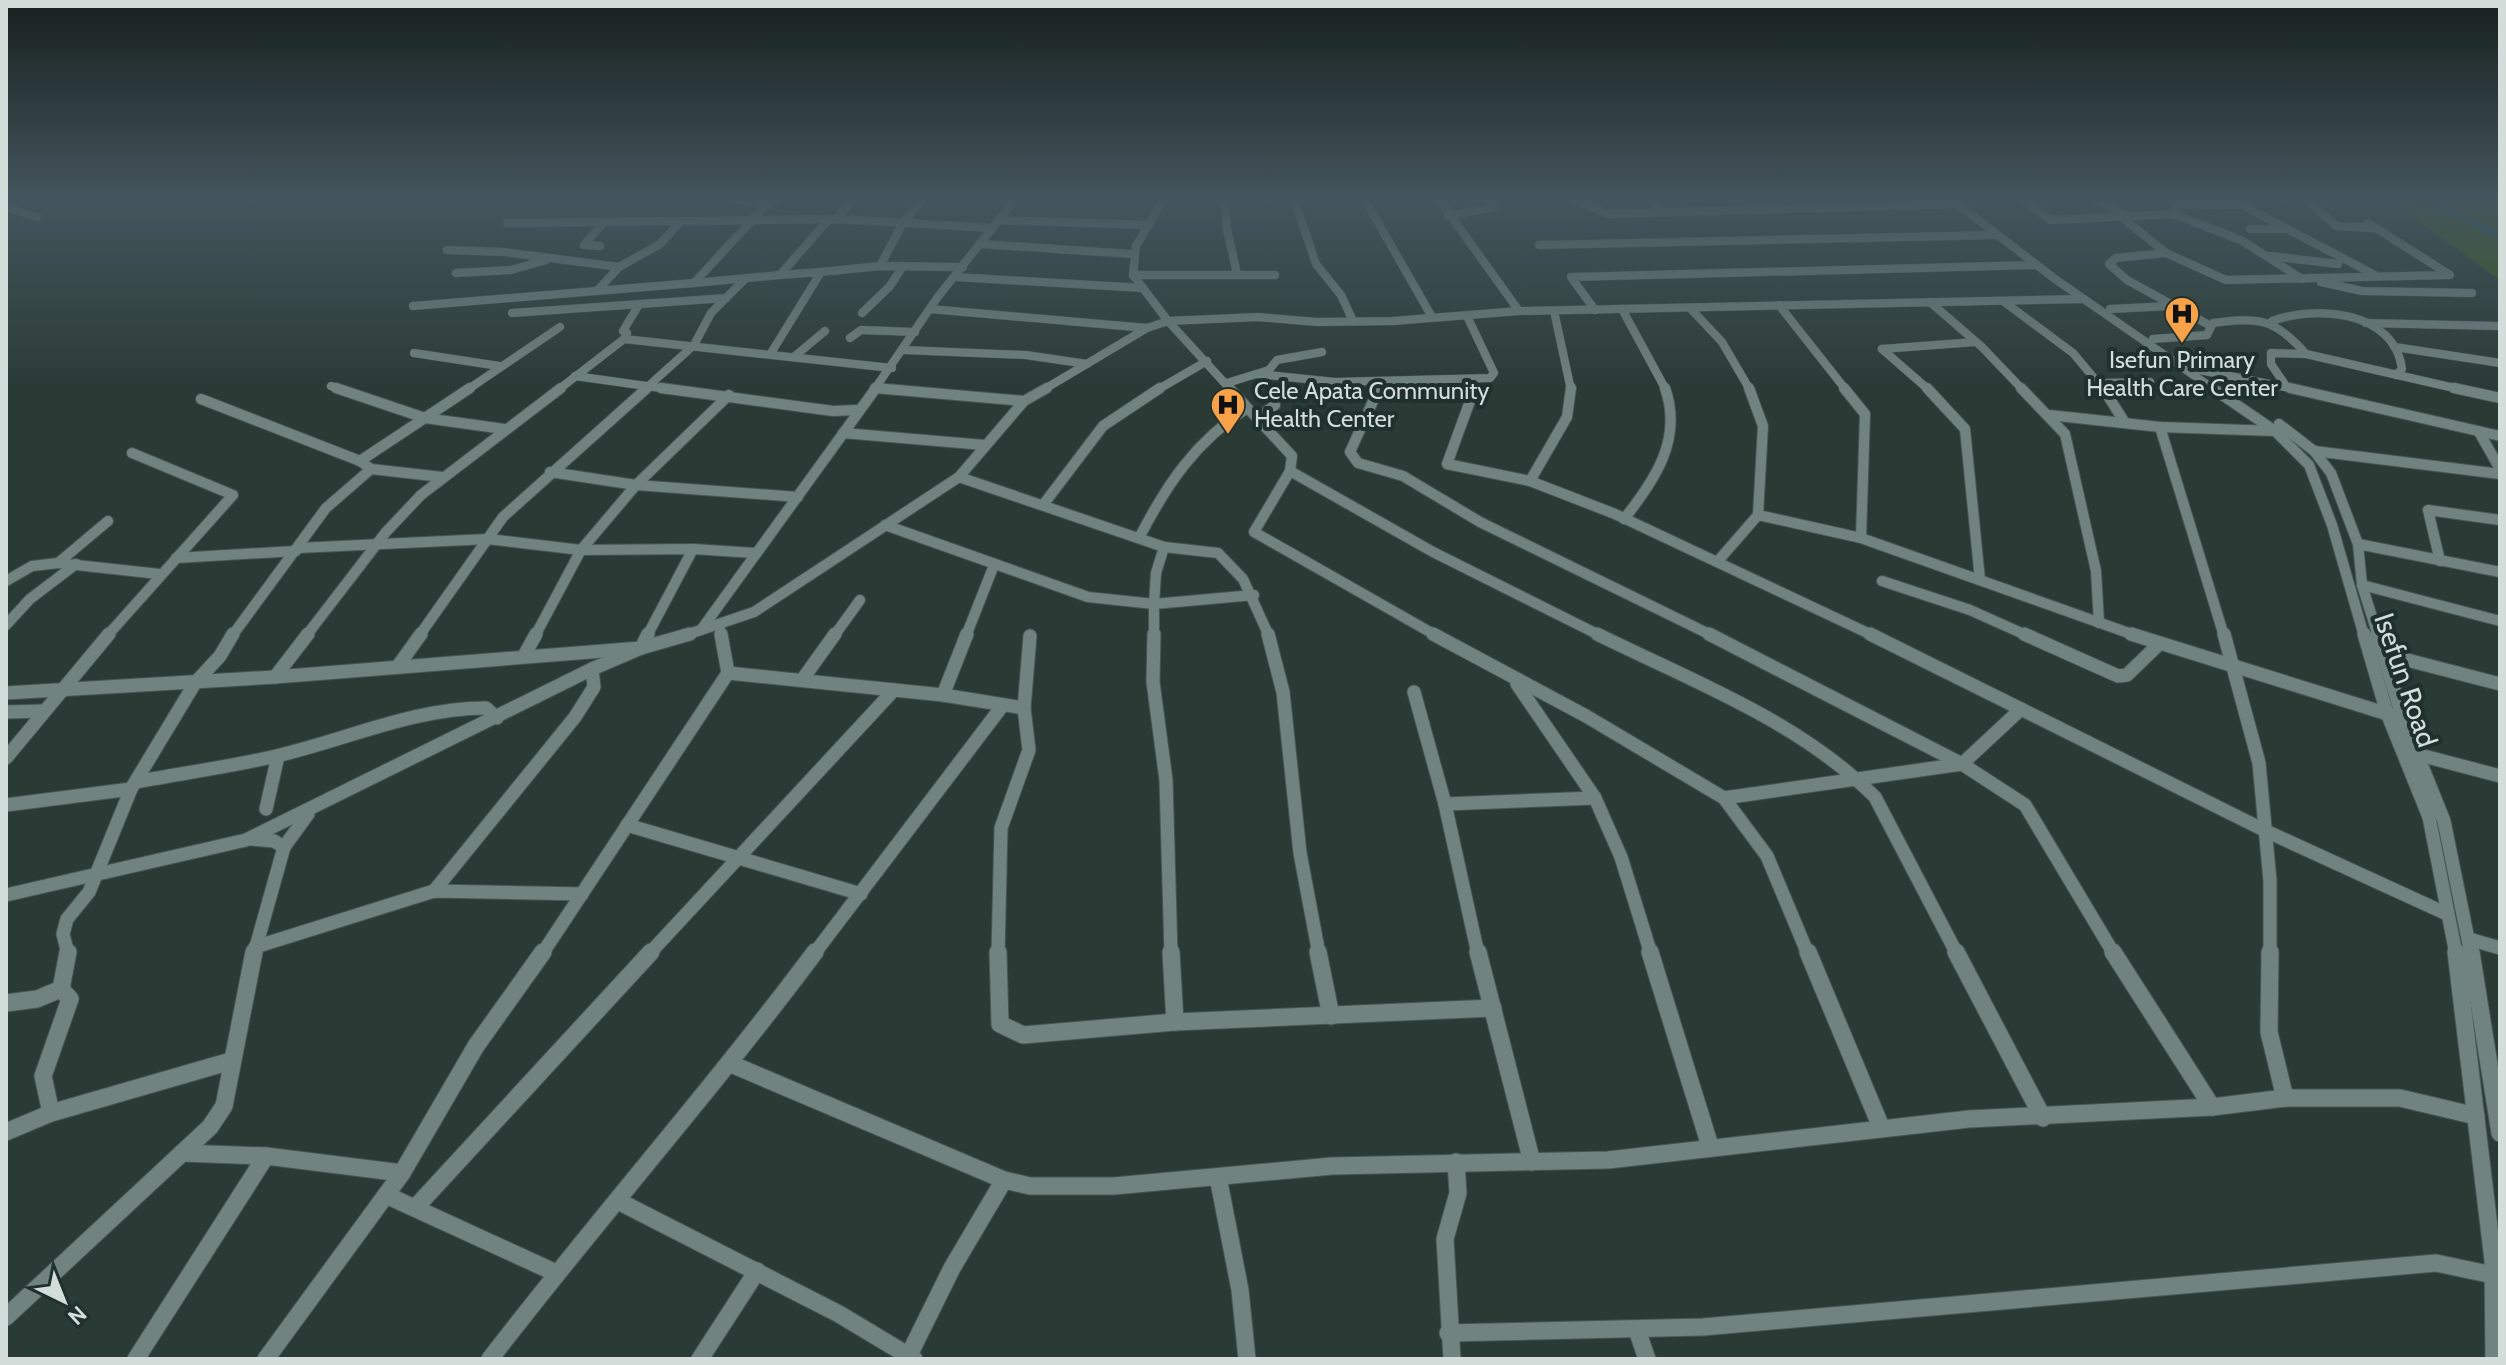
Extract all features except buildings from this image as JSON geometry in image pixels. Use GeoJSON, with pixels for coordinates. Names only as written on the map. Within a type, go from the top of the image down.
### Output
{"type":"FeatureCollection","features":[{"type":"Feature","properties":{"kind":"street"},"geometry":{"type":"LineString","coordinates":[[456,273],[511,270],[540,262]]}},
{"type":"Feature","properties":{"kind":"street"},"geometry":{"type":"LineString","coordinates":[[573,262],[619,267]]}},
{"type":"Feature","properties":{"kind":"street"},"geometry":{"type":"LineString","coordinates":[[597,291],[619,267],[628,262]]}},
{"type":"Feature","properties":{"kind":"street"},"geometry":{"type":"LineString","coordinates":[[694,283],[715,262]]}},
{"type":"Feature","properties":{"kind":"street"},"geometry":{"type":"LineString","coordinates":[[780,275],[793,262]]}},
{"type":"Feature","properties":{"kind":"street"},"geometry":{"type":"LineString","coordinates":[[880,266],[882,262]]}},
{"type":"Feature","properties":{"kind":"street"},"geometry":{"type":"LineString","coordinates":[[701,630],[857,410],[892,368],[930,309],[967,262]]}},
{"type":"Feature","properties":{"kind":"street"},"geometry":{"type":"LineString","coordinates":[[1130,262],[1133,275],[1168,321],[1288,448],[1292,456],[1290,471],[1254,528],[1257,535],[1514,680],[1586,716],[1724,798],[1767,856],[1881,1127]]}},
{"type":"Feature","properties":{"kind":"street"},"geometry":{"type":"LineString","coordinates":[[1236,262],[1237,274]]}},
{"type":"Feature","properties":{"kind":"street"},"geometry":{"type":"LineString","coordinates":[[1315,262],[1341,295],[1353,321]]}},
{"type":"Feature","properties":{"kind":"street"},"geometry":{"type":"LineString","coordinates":[[1400,262],[1432,317]]}},
{"type":"Feature","properties":{"kind":"street"},"geometry":{"type":"LineString","coordinates":[[1482,262],[1519,311]]}},
{"type":"Feature","properties":{"kind":"street","name":"Isefun Road"},"geometry":{"type":"LineString","coordinates":[[2031,262],[2275,431],[2309,465],[2318,483],[2387,713],[2429,817],[2459,968],[2493,1275],[2494,1359]]}},
{"type":"Feature","properties":{"kind":"street","name":"Isefun Road"},"geometry":{"type":"LineString","coordinates":[[2043,262],[2314,451],[2331,473],[2358,544],[2362,585],[2403,719],[2444,821],[2469,939],[2500,1133]]}},
{"type":"Feature","properties":{"kind":"street"},"geometry":{"type":"LineString","coordinates":[[2112,262],[2109,264],[2127,280],[2209,325],[2272,321],[2292,315],[2353,316],[2395,347],[2402,362],[2402,369],[2396,375]]}},
{"type":"Feature","properties":{"kind":"street"},"geometry":{"type":"LineString","coordinates":[[2185,262],[2226,280],[2450,275],[2429,262]]}},
{"type":"Feature","properties":{"kind":"street"},"geometry":{"type":"LineString","coordinates":[[2277,262],[2306,279],[2362,291],[2472,293]]}},
{"type":"Feature","properties":{"kind":"street"},"geometry":{"type":"LineString","coordinates":[[2318,262],[2338,264]]}},
{"type":"Feature","properties":{"kind":"street"},"geometry":{"type":"LineString","coordinates":[[2351,262],[2375,275]]}},
{"type":"Feature","properties":{"kind":"street"},"geometry":{"type":"LineString","coordinates":[[1595,310],[1571,277],[2036,265]]}},
{"type":"Feature","properties":{"kind":"street"},"geometry":{"type":"LineString","coordinates":[[413,306],[880,266],[963,267]]}},
{"type":"Feature","properties":{"kind":"street"},"geometry":{"type":"LineString","coordinates":[[862,313],[890,286],[903,266]]}},
{"type":"Feature","properties":{"kind":"street"},"geometry":{"type":"LineString","coordinates":[[771,353],[821,272]]}},
{"type":"Feature","properties":{"kind":"street"},"geometry":{"type":"LineString","coordinates":[[1133,275],[1275,275]]}},
{"type":"Feature","properties":{"kind":"street"},"geometry":{"type":"LineString","coordinates":[[956,277],[1143,288]]}},
{"type":"Feature","properties":{"kind":"street"},"geometry":{"type":"LineString","coordinates":[[398,666],[503,517],[694,345],[711,313],[744,280]]}},
{"type":"Feature","properties":{"kind":"street"},"geometry":{"type":"LineString","coordinates":[[512,313],[726,298]]}},
{"type":"Feature","properties":{"kind":"street"},"geometry":{"type":"LineString","coordinates":[[6,895],[246,840],[592,669],[641,648],[754,612],[959,477],[1024,401],[1147,328],[1168,321],[1258,317],[1353,321],[1519,311],[2084,299]]}},
{"type":"Feature","properties":{"kind":"street"},"geometry":{"type":"LineString","coordinates":[[2003,301],[2064,343],[2103,383],[2125,423]]}},
{"type":"Feature","properties":{"kind":"street"},"geometry":{"type":"LineString","coordinates":[[1930,302],[1975,342],[2065,434],[2096,571],[2099,623]]}},
{"type":"Feature","properties":{"kind":"street"},"geometry":{"type":"LineString","coordinates":[[1779,305],[1865,414],[1861,538]]}},
{"type":"Feature","properties":{"kind":"street"},"geometry":{"type":"LineString","coordinates":[[275,677],[378,543],[442,477],[624,339],[627,333],[623,331],[638,306]]}},
{"type":"Feature","properties":{"kind":"street"},"geometry":{"type":"LineString","coordinates":[[2110,309],[2170,306]]}},
{"type":"Feature","properties":{"kind":"street"},"geometry":{"type":"LineString","coordinates":[[1690,308],[1722,342],[1758,405],[1763,426],[1758,515],[1718,561]]}},
{"type":"Feature","properties":{"kind":"street"},"geometry":{"type":"LineString","coordinates":[[930,309],[1147,328]]}},
{"type":"Feature","properties":{"kind":"street"},"geometry":{"type":"LineString","coordinates":[[1622,309],[1663,386],[1673,415],[1668,445],[1651,485],[1624,519]]}},
{"type":"Feature","properties":{"kind":"street"},"geometry":{"type":"LineString","coordinates":[[1530,481],[1571,413],[1574,391],[1554,311]]}},
{"type":"Feature","properties":{"kind":"street"},"geometry":{"type":"LineString","coordinates":[[1257,374],[1335,382],[1490,378],[1494,373],[1467,316]]}},
{"type":"Feature","properties":{"kind":"street"},"geometry":{"type":"LineString","coordinates":[[850,338],[872,317]]}},
{"type":"Feature","properties":{"kind":"street"},"geometry":{"type":"LineString","coordinates":[[2272,321],[2293,337],[2306,354]]}},
{"type":"Feature","properties":{"kind":"street"},"geometry":{"type":"LineString","coordinates":[[2366,323],[2500,326]]}},
{"type":"Feature","properties":{"kind":"street"},"geometry":{"type":"LineString","coordinates":[[2153,339],[2207,335],[2212,331],[2209,325]]}},
{"type":"Feature","properties":{"kind":"street"},"geometry":{"type":"LineString","coordinates":[[360,461],[560,327]]}},
{"type":"Feature","properties":{"kind":"street"},"geometry":{"type":"LineString","coordinates":[[861,330],[915,332]]}},
{"type":"Feature","properties":{"kind":"street"},"geometry":{"type":"LineString","coordinates":[[795,356],[825,331]]}},
{"type":"Feature","properties":{"kind":"street"},"geometry":{"type":"LineString","coordinates":[[624,339],[892,368]]}},
{"type":"Feature","properties":{"kind":"street"},"geometry":{"type":"LineString","coordinates":[[1975,342],[1882,347],[1931,391],[1965,429],[1980,580]]}},
{"type":"Feature","properties":{"kind":"street"},"geometry":{"type":"LineString","coordinates":[[2395,347],[2445,352],[2500,363]]}},
{"type":"Feature","properties":{"kind":"street"},"geometry":{"type":"LineString","coordinates":[[904,350],[1010,354],[1087,364]]}},
{"type":"Feature","properties":{"kind":"street"},"geometry":{"type":"LineString","coordinates":[[1227,383],[1271,368],[1277,360],[1322,352]]}},
{"type":"Feature","properties":{"kind":"street"},"geometry":{"type":"LineString","coordinates":[[414,353],[499,366]]}},
{"type":"Feature","properties":{"kind":"street"},"geometry":{"type":"LineString","coordinates":[[2283,383],[2270,354],[2306,354],[2500,398]]}},
{"type":"Feature","properties":{"kind":"street"},"geometry":{"type":"LineString","coordinates":[[1043,505],[1103,426],[1171,380],[1207,361]]}},
{"type":"Feature","properties":{"kind":"street"},"geometry":{"type":"LineString","coordinates":[[2200,370],[2283,383],[2500,436]]}},
{"type":"Feature","properties":{"kind":"street"},"geometry":{"type":"LineString","coordinates":[[575,376],[833,411],[857,410]]}},
{"type":"Feature","properties":{"kind":"street"},"geometry":{"type":"LineString","coordinates":[[1469,380],[1470,401],[1447,464],[1530,481],[1718,561],[2268,832],[2447,914]]}},
{"type":"Feature","properties":{"kind":"street"},"geometry":{"type":"LineString","coordinates":[[1381,382],[1350,452],[1358,463],[1403,476],[1480,522],[1841,699],[1962,764],[2017,799],[2032,814],[2087,912],[2212,1107]]}},
{"type":"Feature","properties":{"kind":"street"},"geometry":{"type":"LineString","coordinates":[[2103,383],[2150,382]]}},
{"type":"Feature","properties":{"kind":"street"},"geometry":{"type":"LineString","coordinates":[[331,386],[425,418],[504,429]]}},
{"type":"Feature","properties":{"kind":"street"},"geometry":{"type":"LineString","coordinates":[[875,388],[1024,401]]}},
{"type":"Feature","properties":{"kind":"street"},"geometry":{"type":"LineString","coordinates":[[525,654],[581,550],[636,485],[729,395]]}},
{"type":"Feature","properties":{"kind":"street"},"geometry":{"type":"LineString","coordinates":[[201,399],[360,461],[371,469],[442,477]]}},
{"type":"Feature","properties":{"kind":"street"},"geometry":{"type":"LineString","coordinates":[[1257,418],[1275,405]]}},
{"type":"Feature","properties":{"kind":"street"},"geometry":{"type":"LineString","coordinates":[[1139,538],[1176,467],[1208,433],[1247,408]]}},
{"type":"Feature","properties":{"kind":"street"},"geometry":{"type":"LineString","coordinates":[[833,411],[851,419]]}},
{"type":"Feature","properties":{"kind":"street"},"geometry":{"type":"LineString","coordinates":[[2049,415],[2160,427],[2275,431]]}},
{"type":"Feature","properties":{"kind":"street"},"geometry":{"type":"LineString","coordinates":[[2160,427],[2234,665],[2259,763],[2268,832],[2269,1032],[2285,1098]]}},
{"type":"Feature","properties":{"kind":"street"},"geometry":{"type":"LineString","coordinates":[[2479,432],[2500,472]]}},
{"type":"Feature","properties":{"kind":"street"},"geometry":{"type":"LineString","coordinates":[[843,433],[984,445]]}},
{"type":"Feature","properties":{"kind":"street"},"geometry":{"type":"LineString","coordinates":[[2314,451],[2500,472]]}},
{"type":"Feature","properties":{"kind":"street"},"geometry":{"type":"LineString","coordinates":[[6,758],[159,574],[233,495],[132,453]]}},
{"type":"Feature","properties":{"kind":"street"},"geometry":{"type":"LineString","coordinates":[[61,989],[69,958],[63,934],[67,919],[89,892],[133,785],[195,683],[220,656],[238,625],[326,508],[371,469]]}},
{"type":"Feature","properties":{"kind":"street"},"geometry":{"type":"LineString","coordinates":[[1290,471],[1428,550],[1727,700],[1797,738],[1859,779],[1875,797],[2043,1118]]}},
{"type":"Feature","properties":{"kind":"street"},"geometry":{"type":"LineString","coordinates":[[550,472],[636,485],[798,497]]}},
{"type":"Feature","properties":{"kind":"street"},"geometry":{"type":"LineString","coordinates":[[959,477],[1164,547],[1218,553],[1254,595],[1271,643],[1289,737],[1300,853],[1331,1016]]}},
{"type":"Feature","properties":{"kind":"street"},"geometry":{"type":"LineString","coordinates":[[2440,561],[2428,510],[2500,520]]}},
{"type":"Feature","properties":{"kind":"street"},"geometry":{"type":"LineString","coordinates":[[1758,515],[1861,538],[2159,644],[2403,719]]}},
{"type":"Feature","properties":{"kind":"street"},"geometry":{"type":"LineString","coordinates":[[58,563],[108,521]]}},
{"type":"Feature","properties":{"kind":"street"},"geometry":{"type":"LineString","coordinates":[[885,525],[1097,600],[1154,604],[1254,595]]}},
{"type":"Feature","properties":{"kind":"street"},"geometry":{"type":"LineString","coordinates":[[176,558],[378,543],[488,539],[581,550],[693,549],[755,553]]}},
{"type":"Feature","properties":{"kind":"street"},"geometry":{"type":"LineString","coordinates":[[2358,544],[2500,572]]}},
{"type":"Feature","properties":{"kind":"street"},"geometry":{"type":"LineString","coordinates":[[1164,547],[1156,573],[1153,682],[1166,780],[1167,894],[1175,1022]]}},
{"type":"Feature","properties":{"kind":"street"},"geometry":{"type":"LineString","coordinates":[[641,648],[693,549]]}},
{"type":"Feature","properties":{"kind":"street"},"geometry":{"type":"LineString","coordinates":[[6,581],[32,566],[58,563],[159,574]]}},
{"type":"Feature","properties":{"kind":"street"},"geometry":{"type":"LineString","coordinates":[[6,625],[30,599],[76,564]]}},
{"type":"Feature","properties":{"kind":"street"},"geometry":{"type":"LineString","coordinates":[[943,695],[994,565]]}},
{"type":"Feature","properties":{"kind":"street"},"geometry":{"type":"LineString","coordinates":[[1882,581],[1970,610],[2118,676],[2127,675],[2159,644]]}},
{"type":"Feature","properties":{"kind":"street"},"geometry":{"type":"LineString","coordinates":[[2362,585],[2500,621]]}},
{"type":"Feature","properties":{"kind":"street"},"geometry":{"type":"LineString","coordinates":[[802,680],[860,600]]}},
{"type":"Feature","properties":{"kind":"street"},"geometry":{"type":"LineString","coordinates":[[266,1359],[402,1173],[476,1046],[514,997],[728,673],[719,625]]}},
{"type":"Feature","properties":{"kind":"street"},"geometry":{"type":"LineString","coordinates":[[1030,636],[1024,708],[1029,750],[1001,828],[997,891],[1000,1024],[1023,1035],[1175,1022],[1493,1008]]}},
{"type":"Feature","properties":{"kind":"street"},"geometry":{"type":"LineString","coordinates":[[6,693],[195,683],[525,654],[641,648]]}},
{"type":"Feature","properties":{"kind":"street"},"geometry":{"type":"LineString","coordinates":[[2384,654],[2500,684]]}},
{"type":"Feature","properties":{"kind":"street"},"geometry":{"type":"LineString","coordinates":[[434,891],[575,717],[594,687],[592,669]]}},
{"type":"Feature","properties":{"kind":"street"},"geometry":{"type":"LineString","coordinates":[[728,673],[943,695],[1024,708]]}},
{"type":"Feature","properties":{"kind":"street"},"geometry":{"type":"LineString","coordinates":[[1514,680],[1595,798],[1621,857],[1710,1146]]}},
{"type":"Feature","properties":{"kind":"street"},"geometry":{"type":"LineString","coordinates":[[415,1208],[894,690]]}},
{"type":"Feature","properties":{"kind":"street"},"geometry":{"type":"LineString","coordinates":[[1414,692],[1445,804],[1532,1162]]}},
{"type":"Feature","properties":{"kind":"street"},"geometry":{"type":"LineString","coordinates":[[490,1359],[556,1273],[731,1064],[1003,705]]}},
{"type":"Feature","properties":{"kind":"street"},"geometry":{"type":"LineString","coordinates":[[6,805],[133,785],[278,756],[344,733],[463,708],[486,708],[497,718]]}},
{"type":"Feature","properties":{"kind":"street"},"geometry":{"type":"LineString","coordinates":[[1724,798],[1962,764],[2021,709]]}},
{"type":"Feature","properties":{"kind":"street"},"geometry":{"type":"LineString","coordinates":[[6,712],[44,711]]}},
{"type":"Feature","properties":{"kind":"street"},"geometry":{"type":"LineString","coordinates":[[2420,755],[2500,776]]}},
{"type":"Feature","properties":{"kind":"street"},"geometry":{"type":"LineString","coordinates":[[266,809],[278,756]]}},
{"type":"Feature","properties":{"kind":"street"},"geometry":{"type":"LineString","coordinates":[[1445,804],[1595,798]]}},
{"type":"Feature","properties":{"kind":"street"},"geometry":{"type":"LineString","coordinates":[[6,1317],[210,1127],[224,1106],[270,884],[284,847],[298,825],[317,806]]}},
{"type":"Feature","properties":{"kind":"street"},"geometry":{"type":"LineString","coordinates":[[627,825],[861,894]]}},
{"type":"Feature","properties":{"kind":"street"},"geometry":{"type":"LineString","coordinates":[[246,840],[274,841],[284,847]]}},
{"type":"Feature","properties":{"kind":"street"},"geometry":{"type":"LineString","coordinates":[[255,947],[434,891],[460,895],[541,890],[582,894]]}},
{"type":"Feature","properties":{"kind":"street"},"geometry":{"type":"LineString","coordinates":[[2469,939],[2500,948]]}},
{"type":"Feature","properties":{"kind":"street"},"geometry":{"type":"LineString","coordinates":[[6,1003],[37,999],[61,989]]}},
{"type":"Feature","properties":{"kind":"street"},"geometry":{"type":"LineString","coordinates":[[51,1113],[43,1076],[70,999],[61,989]]}},
{"type":"Feature","properties":{"kind":"street"},"geometry":{"type":"LineString","coordinates":[[6,1132],[51,1113],[231,1061]]}},
{"type":"Feature","properties":{"kind":"street"},"geometry":{"type":"LineString","coordinates":[[731,1064],[1004,1180],[1030,1186],[1114,1186],[1332,1166],[1608,1160],[1881,1127],[2212,1107],[2285,1098],[2400,1098],[2476,1116]]}},
{"type":"Feature","properties":{"kind":"street"},"geometry":{"type":"LineString","coordinates":[[182,1153],[266,1156],[402,1173]]}},
{"type":"Feature","properties":{"kind":"street"},"geometry":{"type":"LineString","coordinates":[[136,1359],[266,1156]]}},
{"type":"Feature","properties":{"kind":"street"},"geometry":{"type":"LineString","coordinates":[[1452,1359],[1448,1333],[1445,1239],[1458,1193],[1456,1162]]}},
{"type":"Feature","properties":{"kind":"street"},"geometry":{"type":"LineString","coordinates":[[1218,1177],[1240,1290],[1247,1359]]}},
{"type":"Feature","properties":{"kind":"street"},"geometry":{"type":"LineString","coordinates":[[618,1201],[757,1271],[910,1358],[952,1268],[1004,1180]]}},
{"type":"Feature","properties":{"kind":"street"},"geometry":{"type":"LineString","coordinates":[[386,1195],[556,1273]]}},
{"type":"Feature","properties":{"kind":"street"},"geometry":{"type":"LineString","coordinates":[[1448,1333],[1637,1330],[2017,1302],[2436,1263],[2493,1275]]}},
{"type":"Feature","properties":{"kind":"street"},"geometry":{"type":"LineString","coordinates":[[700,1359],[757,1271]]}},
{"type":"Feature","properties":{"kind":"street"},"geometry":{"type":"LineString","coordinates":[[1637,1330],[1647,1359]]}},
{"type":"Feature","properties":{"kind":"green space"},"geometry":{"type":"Polygon","coordinates":[[[2475,262],[2500,262],[2500,280],[2475,262]]]}},
{"type":"Feature","properties":{"kind":"place","name":"Isefun Primary Health Care Center"},"geometry":{"type":"Point","coordinates":[2182,345]}},
{"type":"Feature","properties":{"kind":"place","name":"Cele Apata Community Health Center"},"geometry":{"type":"Point","coordinates":[1228,436]}}]}
